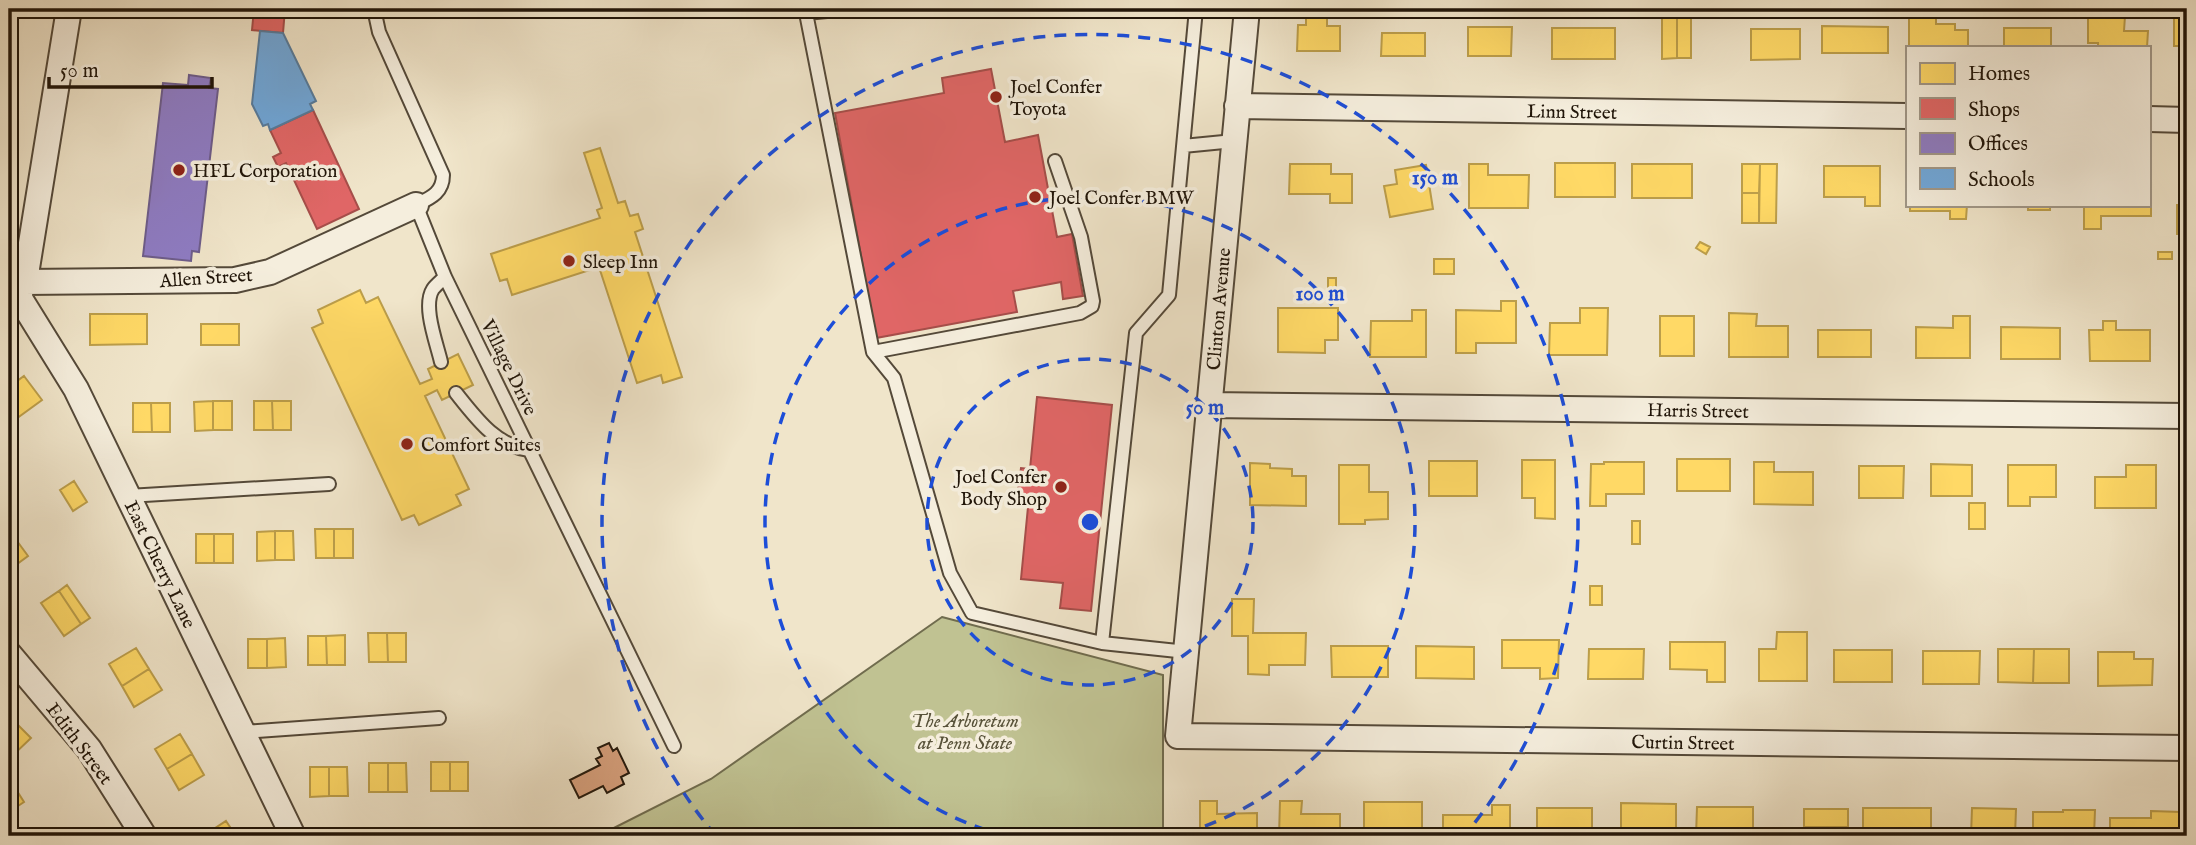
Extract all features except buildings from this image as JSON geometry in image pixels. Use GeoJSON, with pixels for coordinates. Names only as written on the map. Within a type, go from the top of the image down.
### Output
{"type":"FeatureCollection","features":[{"type":"Feature","properties":{"kind":"street"},"geometry":{"type":"LineString","coordinates":[[17,297],[69,9]]}},
{"type":"Feature","properties":{"kind":"street","name":"Clinton Avenue"},"geometry":{"type":"LineString","coordinates":[[1178,736],[1247,9]]}},
{"type":"Feature","properties":{"kind":"street","name":"Linn Street"},"geometry":{"type":"LineString","coordinates":[[1237,106],[1906,116]]}},
{"type":"Feature","properties":{"kind":"street"},"geometry":{"type":"LineString","coordinates":[[2150,119],[2187,120]]}},
{"type":"Feature","properties":{"kind":"street","name":"Allen Street"},"geometry":{"type":"LineString","coordinates":[[17,297],[235,279],[270,272],[416,205]]}},
{"type":"Feature","properties":{"kind":"street","name":"East Cherry Lane"},"geometry":{"type":"LineString","coordinates":[[17,297],[76,389],[293,836]]}},
{"type":"Feature","properties":{"kind":"street","name":"Harris Street"},"geometry":{"type":"LineString","coordinates":[[1209,404],[2187,416]]}},
{"type":"Feature","properties":{"kind":"street","name":"Edith Street"},"geometry":{"type":"LineString","coordinates":[[9,654],[89,748],[144,836]]}},
{"type":"Feature","properties":{"kind":"street","name":"Curtin Street"},"geometry":{"type":"LineString","coordinates":[[1178,736],[2187,748]]}},
{"type":"Feature","properties":{"kind":"lane"},"geometry":{"type":"LineString","coordinates":[[374,9],[379,32],[443,175],[439,191],[416,205]]}},
{"type":"Feature","properties":{"kind":"lane"},"geometry":{"type":"LineString","coordinates":[[848,9],[806,11],[873,352],[894,378],[950,573],[972,613],[1102,643],[1187,652]]}},
{"type":"Feature","properties":{"kind":"lane"},"geometry":{"type":"LineString","coordinates":[[1102,643],[1136,333],[1170,295],[1196,9]]}},
{"type":"Feature","properties":{"kind":"lane"},"geometry":{"type":"LineString","coordinates":[[1184,146],[1234,141]]}},
{"type":"Feature","properties":{"kind":"lane"},"geometry":{"type":"LineString","coordinates":[[873,352],[1080,313],[1092,306],[1081,237],[1055,161]]}},
{"type":"Feature","properties":{"kind":"lane","name":"Village Drive"},"geometry":{"type":"LineString","coordinates":[[416,205],[445,277],[674,746]]}},
{"type":"Feature","properties":{"kind":"lane"},"geometry":{"type":"LineString","coordinates":[[442,362],[431,326],[429,300],[433,289],[445,277]]}},
{"type":"Feature","properties":{"kind":"lane"},"geometry":{"type":"LineString","coordinates":[[456,393],[477,419],[499,439],[515,448],[529,450]]}},
{"type":"Feature","properties":{"kind":"lane"},"geometry":{"type":"LineString","coordinates":[[128,496],[329,484]]}},
{"type":"Feature","properties":{"kind":"lane"},"geometry":{"type":"LineString","coordinates":[[243,732],[439,718]]}},
{"type":"Feature","properties":{"kind":"green space","name":"The Arboretum at Penn State"},"geometry":{"type":"Polygon","coordinates":[[[942,617],[1163,675],[1163,836],[598,836],[711,779],[942,617]]]}},
{"type":"Feature","properties":{"kind":"place","name":"Joel Confer Toyota"},"geometry":{"type":"Point","coordinates":[996,97]}},
{"type":"Feature","properties":{"kind":"place","name":"HFL Corporation"},"geometry":{"type":"Point","coordinates":[179,170]}},
{"type":"Feature","properties":{"kind":"place","name":"Joel Confer BMW"},"geometry":{"type":"Point","coordinates":[1035,197]}},
{"type":"Feature","properties":{"kind":"place","name":"Sleep Inn"},"geometry":{"type":"Point","coordinates":[569,261]}},
{"type":"Feature","properties":{"kind":"place","name":"Comfort Suites"},"geometry":{"type":"Point","coordinates":[407,444]}},
{"type":"Feature","properties":{"kind":"place","name":"Joel Confer Body Shop"},"geometry":{"type":"Point","coordinates":[1061,487]}}]}
